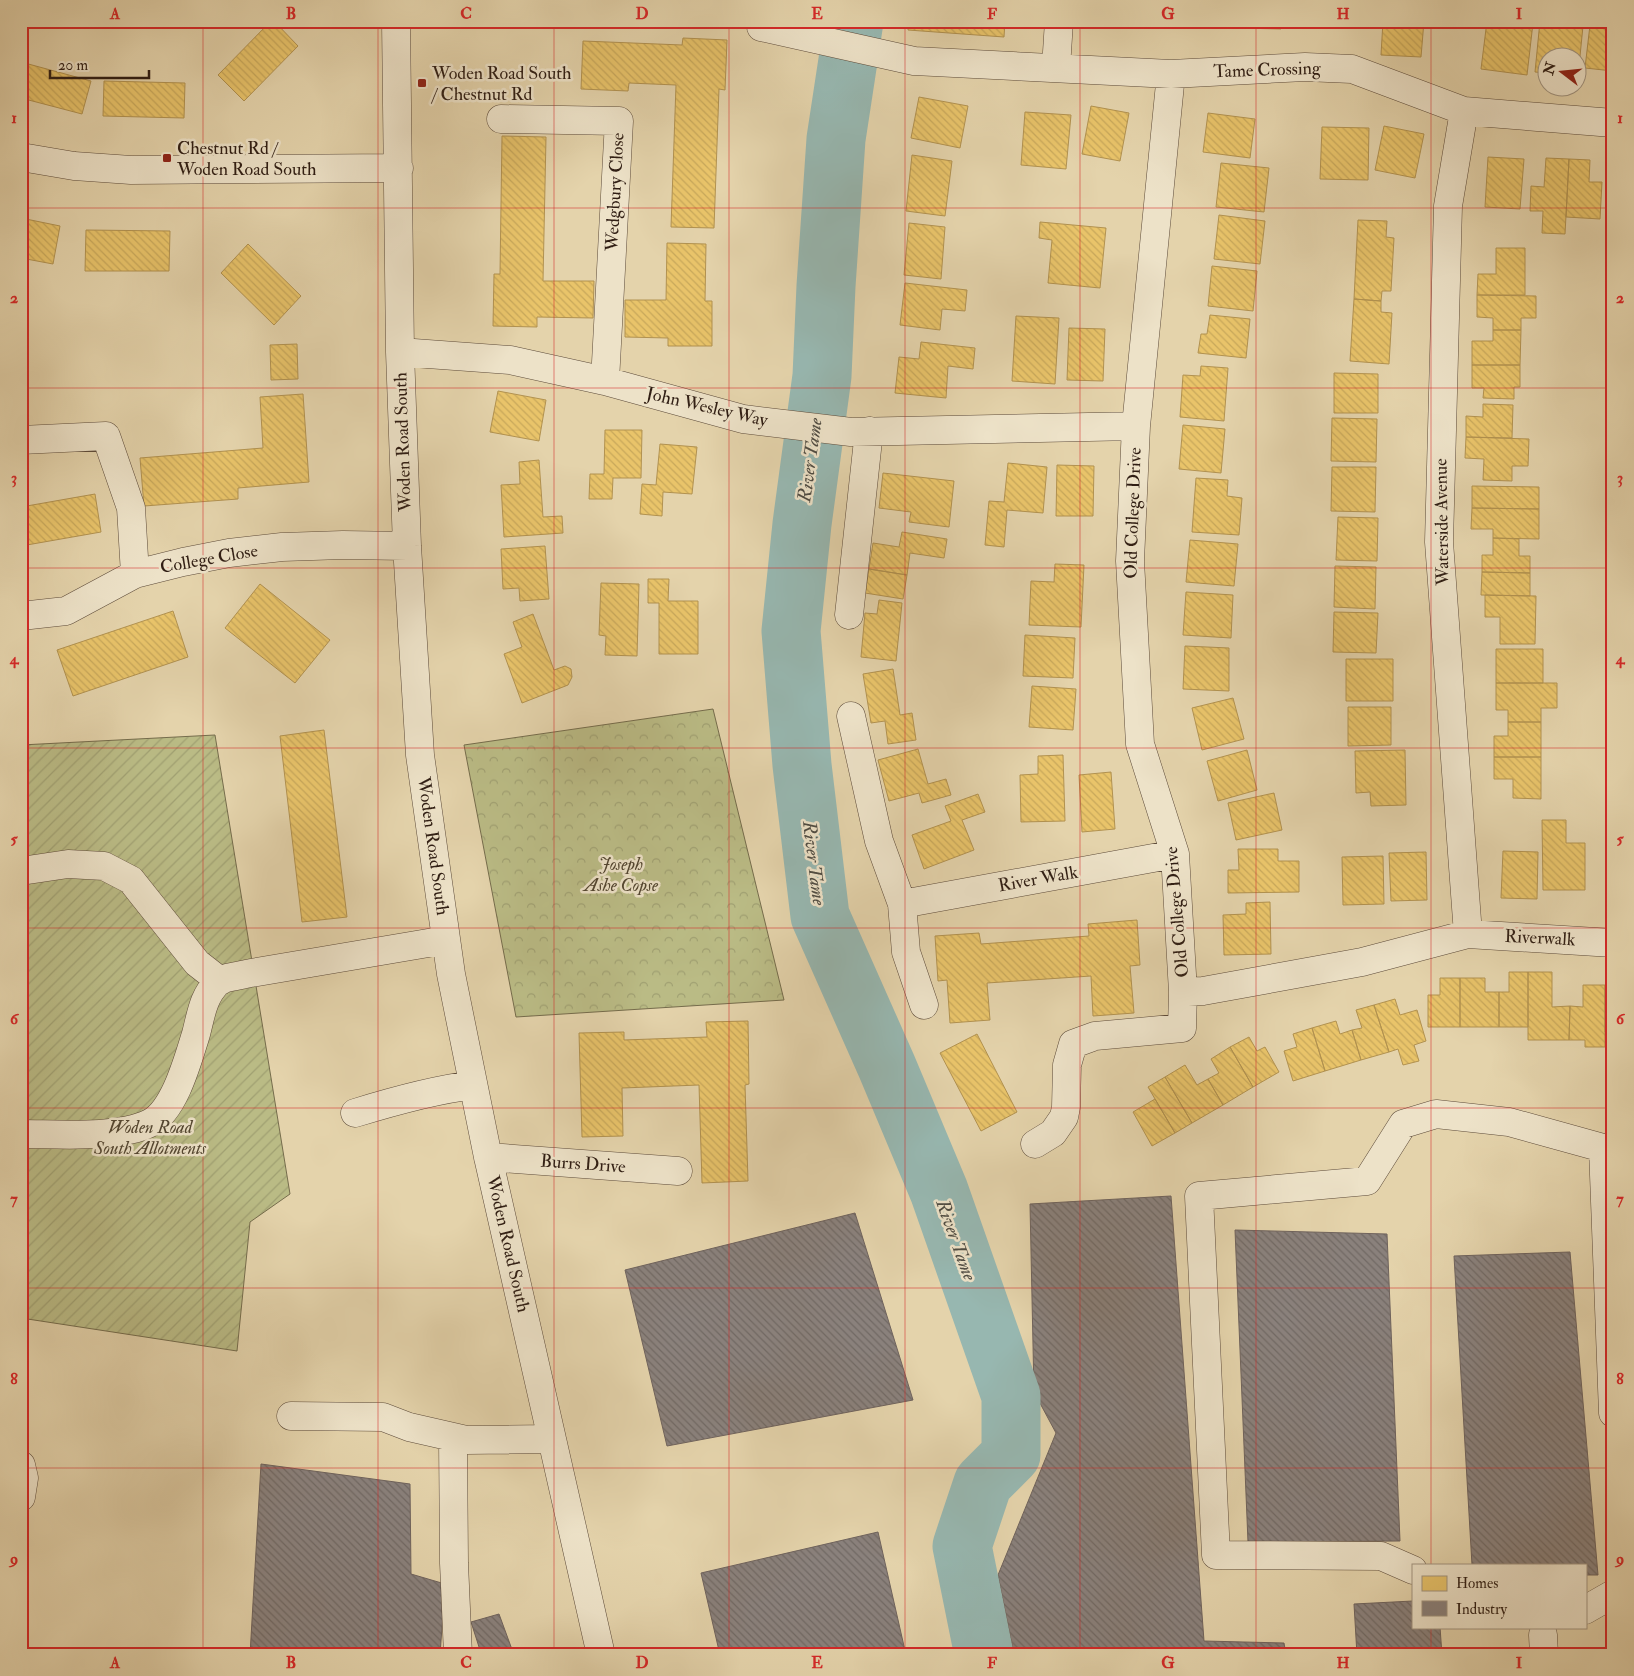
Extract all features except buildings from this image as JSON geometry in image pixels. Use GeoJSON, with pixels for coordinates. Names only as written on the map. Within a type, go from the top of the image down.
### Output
{"type":"FeatureCollection","features":[{"type":"Feature","properties":{"kind":"street","name":"Woden Road South"},"geometry":{"type":"LineString","coordinates":[[396,21],[400,352],[407,546],[420,754],[451,974],[473,1085],[601,1655]]}},
{"type":"Feature","properties":{"kind":"street"},"geometry":{"type":"LineString","coordinates":[[1056,68],[1059,21]]}},
{"type":"Feature","properties":{"kind":"street","name":"Tame Crossing"},"geometry":{"type":"LineString","coordinates":[[761,27],[914,61],[1171,74],[1305,67],[1352,69],[1464,111],[1613,123]]}},
{"type":"Feature","properties":{"kind":"street","name":"Old College Drive"},"geometry":{"type":"LineString","coordinates":[[1171,74],[1136,426],[1130,561],[1140,744],[1175,854],[1184,992],[1203,991],[1362,962],[1468,934]]}},
{"type":"Feature","properties":{"kind":"street","name":"Waterside Avenue"},"geometry":{"type":"LineString","coordinates":[[1464,111],[1448,206],[1439,542],[1468,934]]}},
{"type":"Feature","properties":{"kind":"street","name":"Wedgbury Close"},"geometry":{"type":"LineString","coordinates":[[501,119],[619,121],[605,381]]}},
{"type":"Feature","properties":{"kind":"street"},"geometry":{"type":"LineString","coordinates":[[21,157],[74,166],[131,170],[399,168]]}},
{"type":"Feature","properties":{"kind":"street","name":"John Wesley Way"},"geometry":{"type":"LineString","coordinates":[[400,352],[510,360],[605,381],[743,419],[860,432],[1136,426]]}},
{"type":"Feature","properties":{"kind":"street"},"geometry":{"type":"LineString","coordinates":[[849,615],[860,432]]}},
{"type":"Feature","properties":{"kind":"street"},"geometry":{"type":"LineString","coordinates":[[21,440],[106,436],[131,508],[135,574]]}},
{"type":"Feature","properties":{"kind":"street","name":"College Close"},"geometry":{"type":"LineString","coordinates":[[21,616],[66,611],[135,574],[229,553],[282,547],[343,545],[407,546]]}},
{"type":"Feature","properties":{"kind":"street"},"geometry":{"type":"LineString","coordinates":[[851,716],[879,841],[902,904],[906,952],[924,1005]]}},
{"type":"Feature","properties":{"kind":"street","name":"River Walk"},"geometry":{"type":"LineString","coordinates":[[902,904],[1175,854]]}},
{"type":"Feature","properties":{"kind":"street"},"geometry":{"type":"LineString","coordinates":[[21,871],[68,864],[104,866],[131,880],[197,963],[220,981]]}},
{"type":"Feature","properties":{"kind":"street","name":"Riverwalk"},"geometry":{"type":"LineString","coordinates":[[1468,934],[1613,943]]}},
{"type":"Feature","properties":{"kind":"street"},"geometry":{"type":"LineString","coordinates":[[21,1134],[118,1133],[150,1123],[166,1110],[180,1081],[206,998],[220,981],[251,973],[446,940]]}},
{"type":"Feature","properties":{"kind":"street"},"geometry":{"type":"LineString","coordinates":[[1036,1144],[1053,1133],[1064,1117],[1067,1064],[1073,1044],[1096,1036],[1182,1028],[1184,992]]}},
{"type":"Feature","properties":{"kind":"street"},"geometry":{"type":"LineString","coordinates":[[354,1113],[399,1100],[450,1088],[473,1085]]}},
{"type":"Feature","properties":{"kind":"street"},"geometry":{"type":"LineString","coordinates":[[1412,1570],[1381,1556],[1216,1555],[1199,1196],[1367,1181],[1403,1124],[1436,1114],[1509,1122],[1603,1148],[1613,1413]]}},
{"type":"Feature","properties":{"kind":"street","name":"Burrs Drive"},"geometry":{"type":"LineString","coordinates":[[488,1158],[678,1171]]}},
{"type":"Feature","properties":{"kind":"street"},"geometry":{"type":"LineString","coordinates":[[290,1416],[383,1418],[409,1427],[466,1440],[552,1439]]}},
{"type":"Feature","properties":{"kind":"street"},"geometry":{"type":"LineString","coordinates":[[453,1437],[454,1563],[458,1655]]}},
{"type":"Feature","properties":{"kind":"street"},"geometry":{"type":"LineString","coordinates":[[21,1465],[24,1478],[21,1498]]}},
{"type":"Feature","properties":{"kind":"street"},"geometry":{"type":"LineString","coordinates":[[1586,1609],[1613,1594]]}},
{"type":"Feature","properties":{"kind":"green space","name":"Joseph Ashe Copse"},"geometry":{"type":"Polygon","coordinates":[[[713,709],[784,1000],[516,1017],[464,745],[713,709]]]}},
{"type":"Feature","properties":{"kind":"green space","name":"Woden Road South Allotments"},"geometry":{"type":"Polygon","coordinates":[[[215,735],[290,1194],[250,1222],[237,1351],[21,1318],[21,745],[215,735]]]}},
{"type":"Feature","properties":{"kind":"waterway","name":"River Tame"},"geometry":{"type":"LineString","coordinates":[[854,21],[836,139],[822,376],[802,524],[791,631],[802,765],[820,916],[887,1067],[939,1191],[1011,1396],[1011,1455],[983,1483],[962,1546],[984,1655]]}},
{"type":"Feature","properties":{"kind":"place","name":"Woden Road South / Chestnut Rd"},"geometry":{"type":"Point","coordinates":[422,83]}},
{"type":"Feature","properties":{"kind":"place","name":"Chestnut Rd / Woden Road South"},"geometry":{"type":"Point","coordinates":[167,158]}}]}
